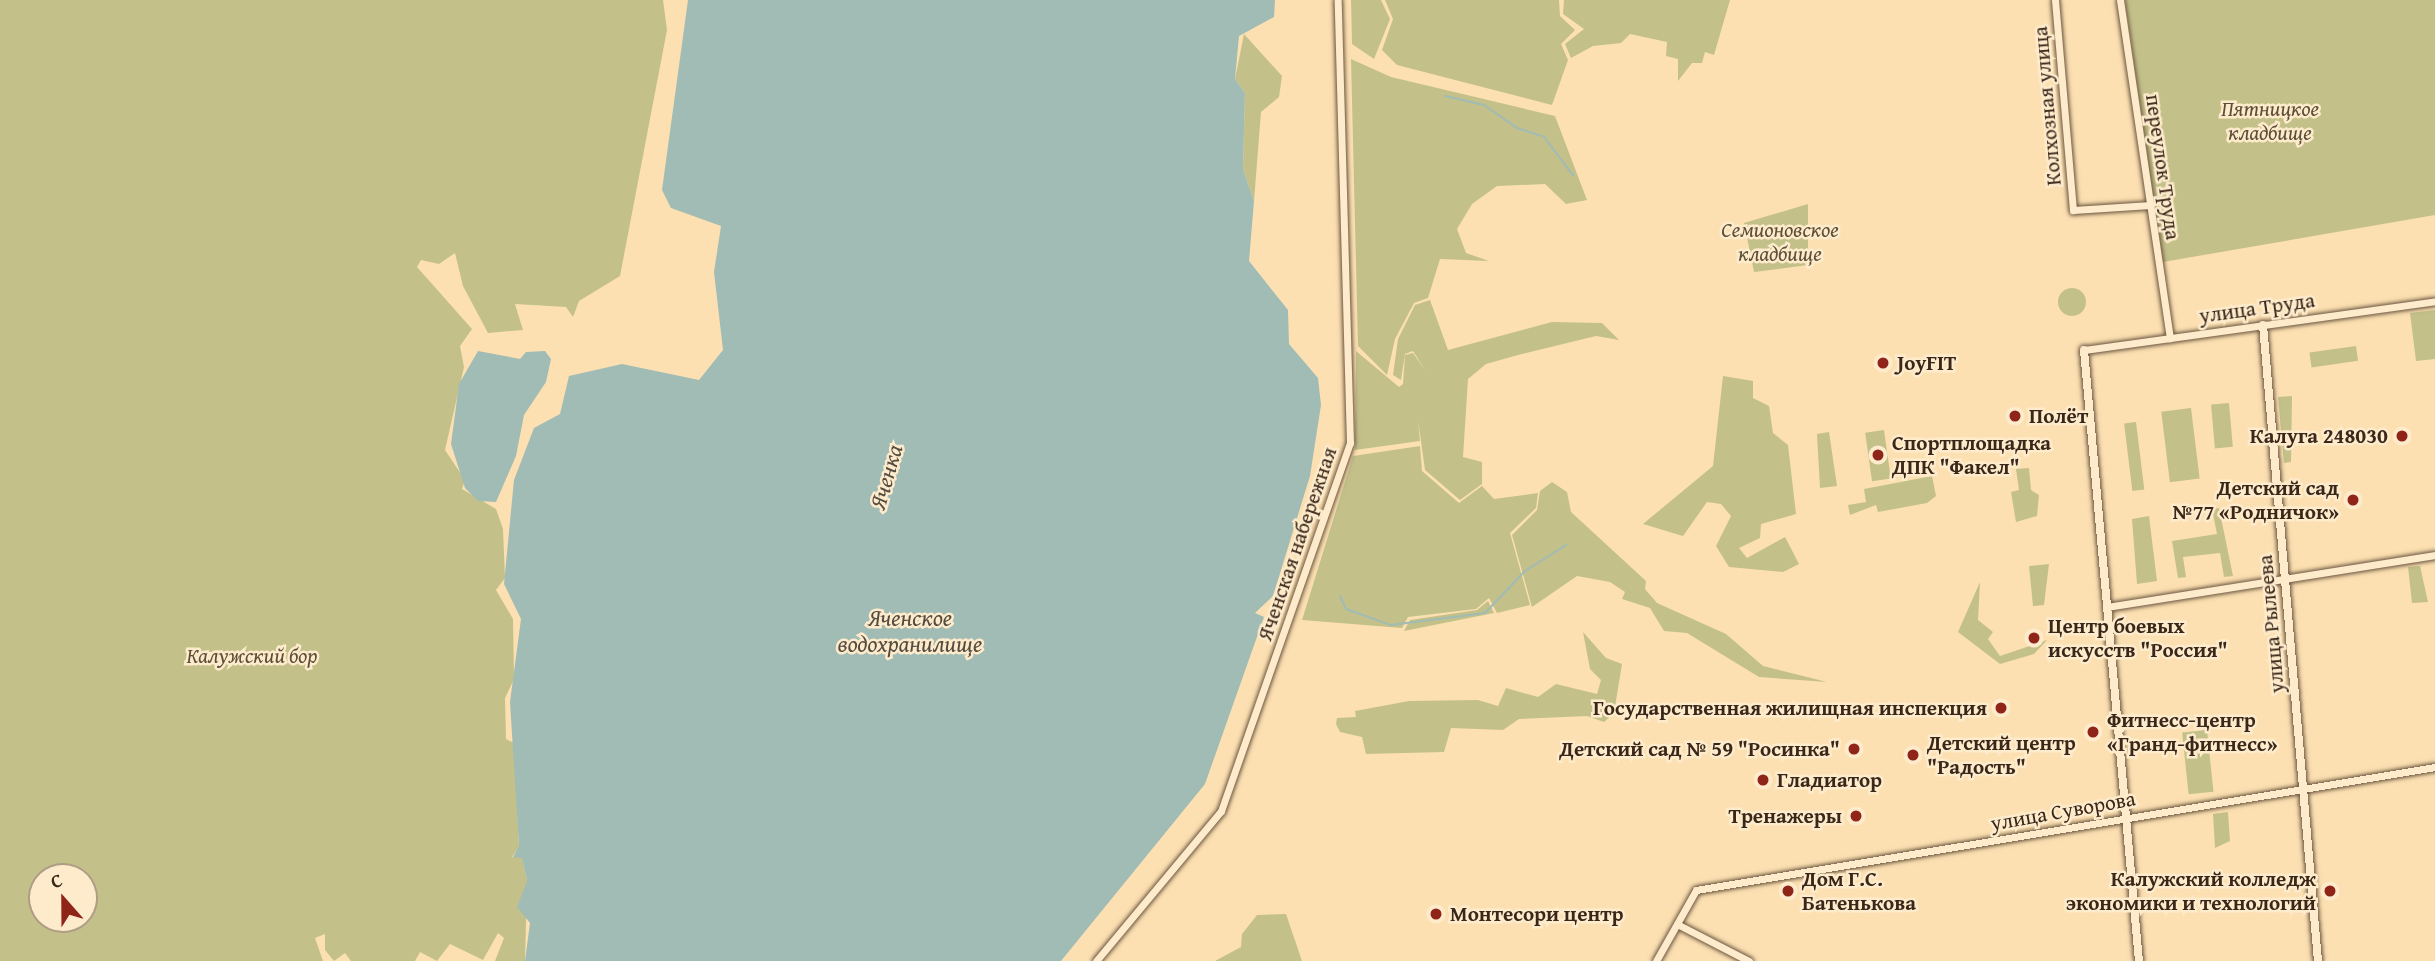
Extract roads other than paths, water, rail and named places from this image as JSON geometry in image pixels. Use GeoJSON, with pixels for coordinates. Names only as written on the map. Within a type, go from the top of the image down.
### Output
{"type":"FeatureCollection","features":[{"type":"Feature","properties":{"kind":"main road","name":"улица Рылеева"},"geometry":{"type":"LineString","coordinates":[[2263,325],[2318,961]]}},
{"type":"Feature","properties":{"kind":"main road"},"geometry":{"type":"LineString","coordinates":[[2084,350],[2139,961]]}},
{"type":"Feature","properties":{"kind":"street","name":"Яченская набережная"},"geometry":{"type":"LineString","coordinates":[[1097,961],[1221,811],[1239,775],[1350,443],[1338,0]]}},
{"type":"Feature","properties":{"kind":"street","name":"Колхозная улица"},"geometry":{"type":"LineString","coordinates":[[2055,0],[2073,210],[2151,205]]}},
{"type":"Feature","properties":{"kind":"street","name":"переулок Труда"},"geometry":{"type":"LineString","coordinates":[[2120,0],[2170,338]]}},
{"type":"Feature","properties":{"kind":"street","name":"улица Труда"},"geometry":{"type":"LineString","coordinates":[[2084,350],[2435,301]]}},
{"type":"Feature","properties":{"kind":"street"},"geometry":{"type":"LineString","coordinates":[[2107,607],[2435,555]]}},
{"type":"Feature","properties":{"kind":"street","name":"улица Суворова"},"geometry":{"type":"LineString","coordinates":[[1677,924],[1696,890],[2435,767]]}},
{"type":"Feature","properties":{"kind":"street"},"geometry":{"type":"LineString","coordinates":[[1656,961],[1677,924],[1749,961]]}},
{"type":"Feature","properties":{"kind":"water","name":"Яченское водохранилище"},"geometry":{"type":"Polygon","coordinates":[[[688,0],[1275,0],[1274,17],[1239,36],[1235,79],[1245,93],[1243,169],[1254,201],[1249,261],[1288,310],[1289,344],[1318,378],[1321,405],[1310,476],[1273,596],[1255,613],[1264,617],[1205,784],[1061,961],[525,961],[530,923],[517,907],[527,881],[522,858],[513,857],[519,846],[510,702],[521,619],[504,584],[514,480],[534,428],[560,414],[569,376],[622,364],[699,380],[723,350],[714,272],[721,226],[671,208],[662,190],[688,0]]]}},
{"type":"Feature","properties":{"kind":"water"},"geometry":{"type":"Polygon","coordinates":[[[478,351],[520,359],[526,352],[545,351],[551,359],[546,382],[524,415],[516,456],[496,502],[478,501],[465,488],[451,444],[459,384],[478,351]]]}},
{"type":"Feature","properties":{"kind":"waterway"},"geometry":{"type":"LineString","coordinates":[[1445,96],[1484,105],[1517,128],[1544,137],[1573,175]]}},
{"type":"Feature","properties":{"kind":"waterway"},"geometry":{"type":"LineString","coordinates":[[1340,596],[1346,609],[1391,625],[1485,613],[1525,571],[1566,545]]}},
{"type":"Feature","properties":{"kind":"place","name":"JoyFIT"},"geometry":{"type":"Point","coordinates":[1883,363]}},
{"type":"Feature","properties":{"kind":"place","name":"Полёт"},"geometry":{"type":"Point","coordinates":[2015,416]}},
{"type":"Feature","properties":{"kind":"place","name":"Калуга 248030"},"geometry":{"type":"Point","coordinates":[2402,436]}},
{"type":"Feature","properties":{"kind":"place","name":"Спортплощадка ДПК \"Факел\""},"geometry":{"type":"Point","coordinates":[1878,455]}},
{"type":"Feature","properties":{"kind":"place","name":"Детский сад №77 «Родничок»"},"geometry":{"type":"Point","coordinates":[2353,500]}},
{"type":"Feature","properties":{"kind":"place","name":"Центр боевых искусств \"Россия\""},"geometry":{"type":"Point","coordinates":[2034,638]}},
{"type":"Feature","properties":{"kind":"place","name":"Государственная жилищная инспекция"},"geometry":{"type":"Point","coordinates":[2001,708]}},
{"type":"Feature","properties":{"kind":"place","name":"Фитнесс-центр «Гранд-фитнесс»"},"geometry":{"type":"Point","coordinates":[2093,732]}},
{"type":"Feature","properties":{"kind":"place","name":"Детский сад № 59 \"Росинка\""},"geometry":{"type":"Point","coordinates":[1854,749]}},
{"type":"Feature","properties":{"kind":"place","name":"Детский центр \"Радость\""},"geometry":{"type":"Point","coordinates":[1913,755]}},
{"type":"Feature","properties":{"kind":"place","name":"Гладиатор"},"geometry":{"type":"Point","coordinates":[1763,780]}},
{"type":"Feature","properties":{"kind":"place","name":"Тренажеры"},"geometry":{"type":"Point","coordinates":[1856,816]}},
{"type":"Feature","properties":{"kind":"place","name":"Дом Г.С. Батенькова"},"geometry":{"type":"Point","coordinates":[1788,891]}},
{"type":"Feature","properties":{"kind":"place","name":"Калужский колледж экономики и технологий"},"geometry":{"type":"Point","coordinates":[2330,891]}},
{"type":"Feature","properties":{"kind":"place","name":"Монтесори центр"},"geometry":{"type":"Point","coordinates":[1436,914]}},
{"type":"Feature","properties":{"kind":"park label","name":"Пятницкое кладбище"},"geometry":{"type":"Point","coordinates":[2270,121]}},
{"type":"Feature","properties":{"kind":"park label","name":"Семионовское кладбище"},"geometry":{"type":"Point","coordinates":[1780,242]}},
{"type":"Feature","properties":{"kind":"park label","name":"Калужский бор"},"geometry":{"type":"Point","coordinates":[252,656]}},
{"type":"Feature","properties":{"kind":"water label","name":"Яченка"},"geometry":{"type":"Point","coordinates":[886,477]}}]}
